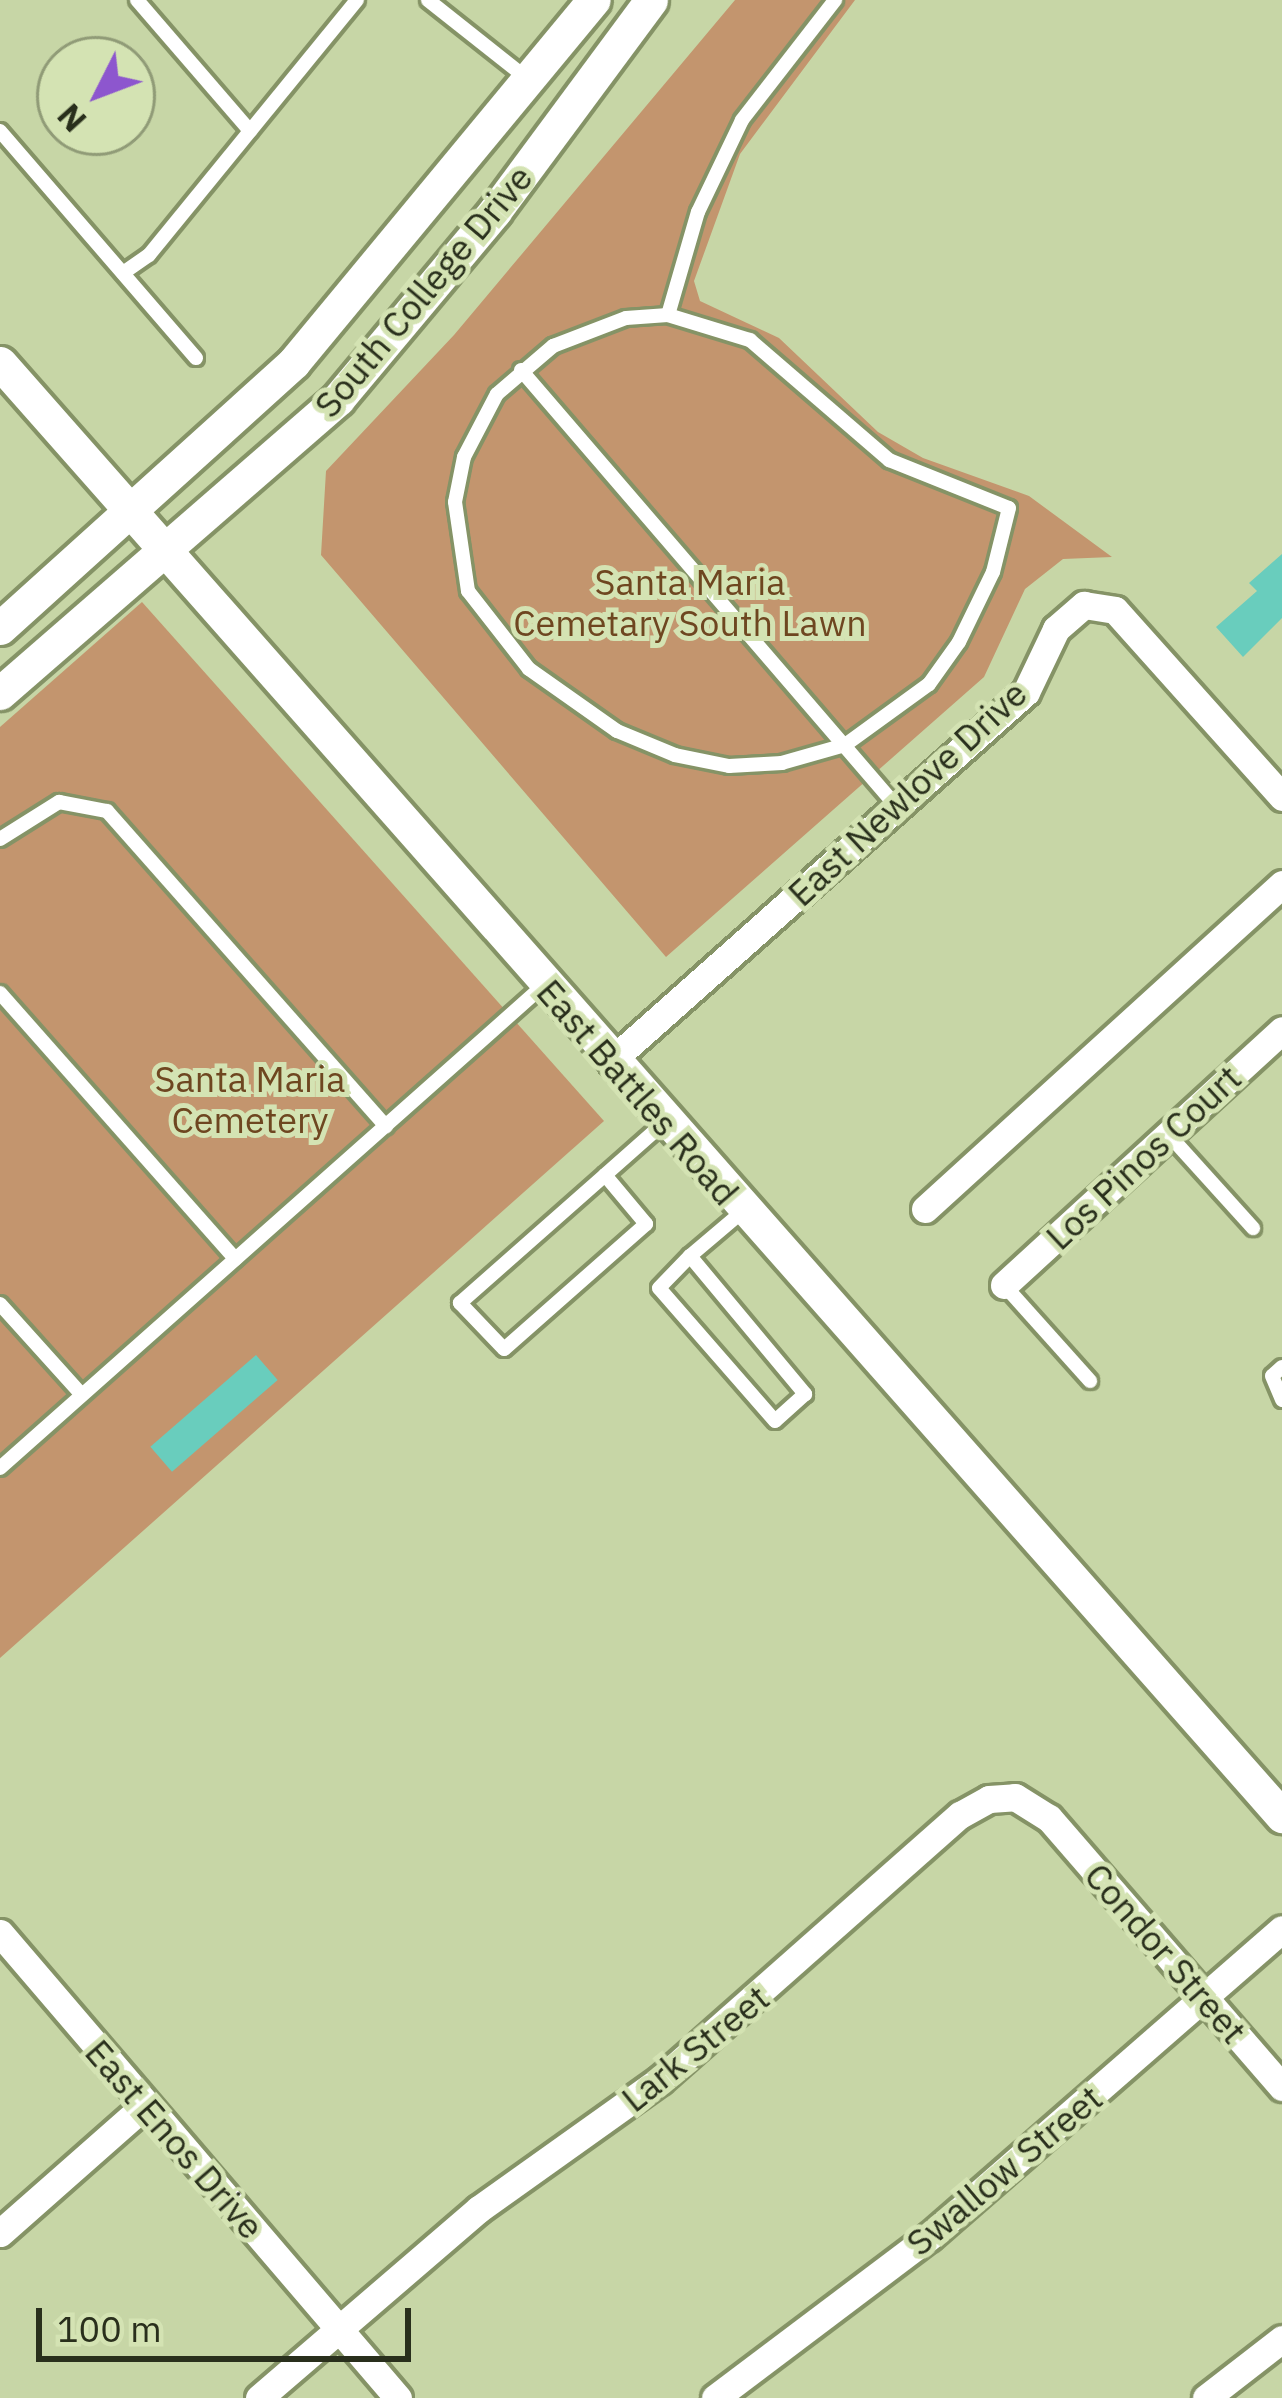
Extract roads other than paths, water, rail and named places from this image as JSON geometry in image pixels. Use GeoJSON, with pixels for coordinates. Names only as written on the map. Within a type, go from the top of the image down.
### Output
{"type":"FeatureCollection","features":[{"type":"Feature","properties":{"kind":"street","name":"South College Drive"},"geometry":{"type":"LineString","coordinates":[[0,628],[348,305],[593,0]]}},
{"type":"Feature","properties":{"kind":"street","name":"South College Drive"},"geometry":{"type":"LineString","coordinates":[[0,693],[291,445],[392,339],[651,0]]}},
{"type":"Feature","properties":{"kind":"street","name":"East Battles Road"},"geometry":{"type":"LineString","coordinates":[[0,363],[743,1211],[1282,1816]]}},
{"type":"Feature","properties":{"kind":"street","name":"East Newlove Drive"},"geometry":{"type":"LineString","coordinates":[[611,1061],[1026,692],[1056,628],[1084,605],[1115,610],[1282,797]]}},
{"type":"Feature","properties":{"kind":"street"},"geometry":{"type":"LineString","coordinates":[[925,1209],[1282,884]]}},
{"type":"Feature","properties":{"kind":"street","name":"Los Pinos Court"},"geometry":{"type":"LineString","coordinates":[[1004,1285],[1282,1030]]}},
{"type":"Feature","properties":{"kind":"street","name":"Lark Street"},"geometry":{"type":"LineString","coordinates":[[259,2398],[479,2209],[660,2080],[960,1815],[1002,1796],[1049,1818]]}},
{"type":"Feature","properties":{"kind":"street","name":"Condor Street"},"geometry":{"type":"LineString","coordinates":[[1049,1818],[1282,2087]]}},
{"type":"Feature","properties":{"kind":"street","name":"Swallow Street"},"geometry":{"type":"LineString","coordinates":[[715,2398],[929,2237],[1282,1929]]}},
{"type":"Feature","properties":{"kind":"street","name":"East Enos Drive"},"geometry":{"type":"LineString","coordinates":[[0,1934],[398,2398]]}},
{"type":"Feature","properties":{"kind":"street"},"geometry":{"type":"LineString","coordinates":[[0,2233],[145,2105]]}},
{"type":"Feature","properties":{"kind":"street"},"geometry":{"type":"LineString","coordinates":[[1206,2398],[1282,2339]]}},
{"type":"Feature","properties":{"kind":"lane"},"geometry":{"type":"LineString","coordinates":[[137,0],[250,131]]}},
{"type":"Feature","properties":{"kind":"lane"},"geometry":{"type":"LineString","coordinates":[[123,273],[149,255],[357,0]]}},
{"type":"Feature","properties":{"kind":"lane"},"geometry":{"type":"LineString","coordinates":[[428,0],[529,80]]}},
{"type":"Feature","properties":{"kind":"lane"},"geometry":{"type":"LineString","coordinates":[[668,315],[698,212],[733,137],[835,0]]}},
{"type":"Feature","properties":{"kind":"lane"},"geometry":{"type":"LineString","coordinates":[[0,131],[196,358]]}},
{"type":"Feature","properties":{"kind":"lane"},"geometry":{"type":"LineString","coordinates":[[668,315],[750,340],[890,460],[1009,508],[993,572],[959,642],[929,684],[845,745],[782,763],[729,766],[675,755],[616,731],[496,636],[468,591],[455,502],[478,422],[520,370],[590,328],[668,315]]}},
{"type":"Feature","properties":{"kind":"lane"},"geometry":{"type":"LineString","coordinates":[[520,370],[898,806]]}},
{"type":"Feature","properties":{"kind":"lane"},"geometry":{"type":"LineString","coordinates":[[0,839],[58,802],[107,811],[386,1126]]}},
{"type":"Feature","properties":{"kind":"lane"},"geometry":{"type":"LineString","coordinates":[[0,1468],[544,985]]}},
{"type":"Feature","properties":{"kind":"lane"},"geometry":{"type":"LineString","coordinates":[[0,993],[235,1259]]}},
{"type":"Feature","properties":{"kind":"lane"},"geometry":{"type":"LineString","coordinates":[[605,1175],[646,1224],[504,1349],[460,1303],[665,1122]]}},
{"type":"Feature","properties":{"kind":"lane"},"geometry":{"type":"LineString","coordinates":[[1168,1134],[1253,1228]]}},
{"type":"Feature","properties":{"kind":"lane"},"geometry":{"type":"LineString","coordinates":[[690,1256],[806,1394],[776,1420],[659,1288],[690,1256],[743,1211]]}},
{"type":"Feature","properties":{"kind":"lane"},"geometry":{"type":"LineString","coordinates":[[1004,1285],[1090,1381]]}},
{"type":"Feature","properties":{"kind":"lane"},"geometry":{"type":"LineString","coordinates":[[0,1304],[82,1396]]}},
{"type":"Feature","properties":{"kind":"lane"},"geometry":{"type":"LineString","coordinates":[[1282,1366],[1272,1376],[1282,1400]]}},
{"type":"Feature","properties":{"kind":"park label","name":"Santa Maria Cemetary South Lawn"},"geometry":{"type":"Point","coordinates":[690,602]}},
{"type":"Feature","properties":{"kind":"park label","name":"Santa Maria Cemetery"},"geometry":{"type":"Point","coordinates":[250,1098]}}]}
